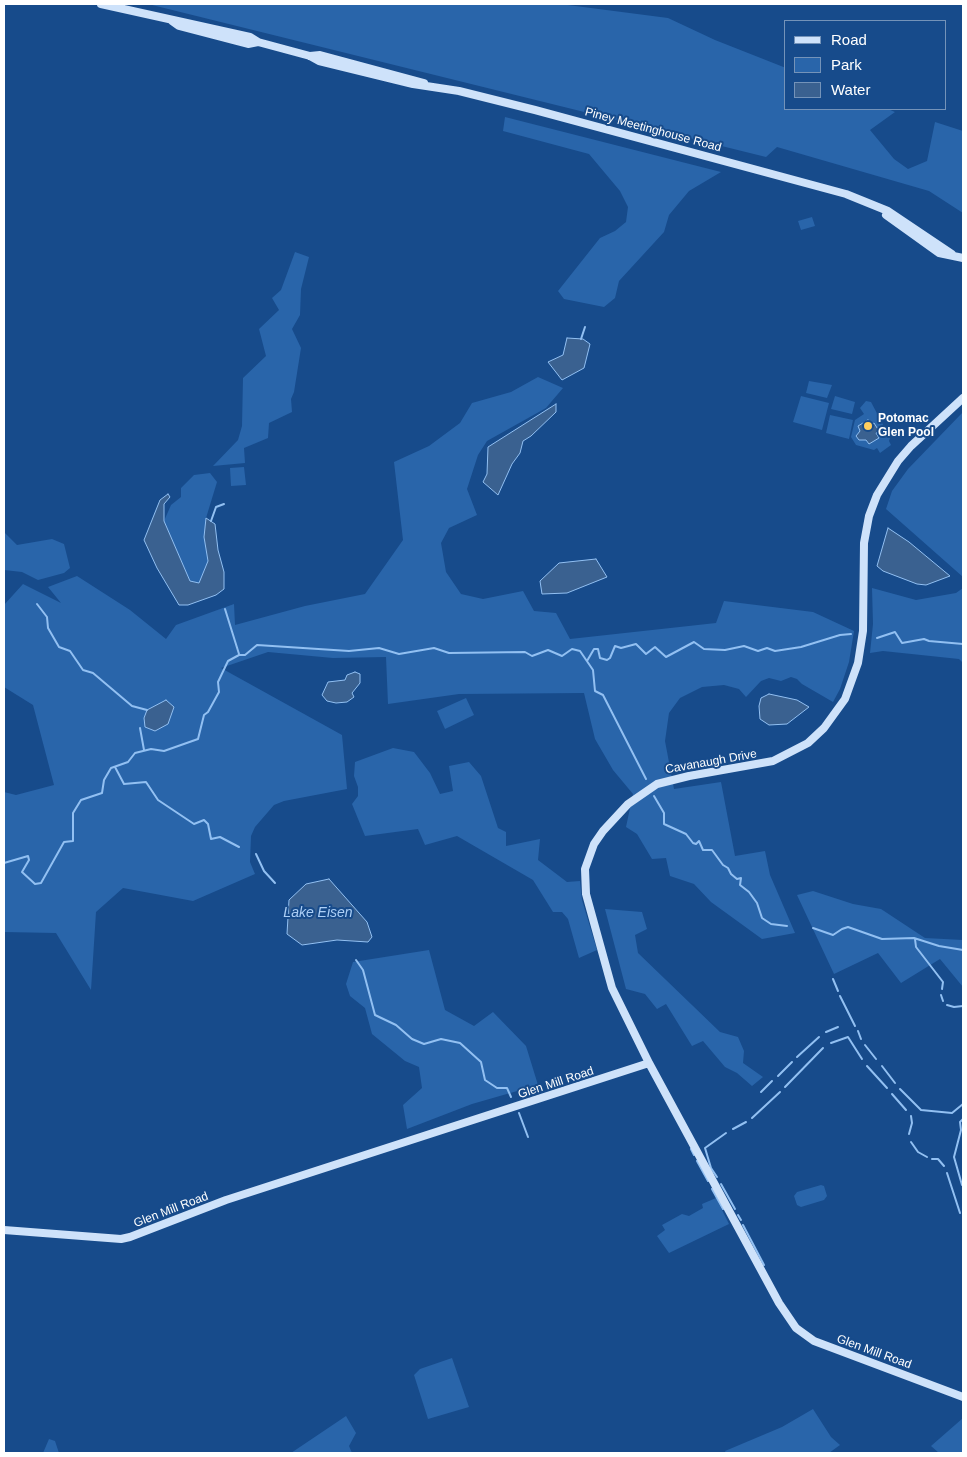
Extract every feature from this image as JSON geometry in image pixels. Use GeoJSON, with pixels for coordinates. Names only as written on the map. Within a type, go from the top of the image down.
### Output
{"type":"FeatureCollection","features":[{"type":"Feature","properties":{"kind":"main road","name":"Piney Meetinghouse Road"},"geometry":{"type":"LineString","coordinates":[[101,4],[172,21],[179,26],[248,44],[258,42],[310,56],[320,55],[414,78],[429,85],[525,107],[846,194],[870,204],[918,240],[939,253],[952,254],[963,258]]}},
{"type":"Feature","properties":{"kind":"main road","name":"Cavanaugh Drive"},"geometry":{"type":"LineString","coordinates":[[649,1063],[612,988],[586,894],[585,869],[594,844],[603,830],[628,804],[657,784],[689,776],[773,761],[808,742],[824,728],[845,699],[858,663],[863,631],[864,544],[877,494],[906,451],[963,398]]}},
{"type":"Feature","properties":{"kind":"main road","name":"Glen Mill Road"},"geometry":{"type":"LineString","coordinates":[[4,1230],[121,1239],[130,1237],[226,1200],[649,1063],[779,1303],[796,1328],[814,1341],[963,1397]]}},
{"type":"Feature","properties":{"kind":"green space"},"geometry":{"type":"Polygon","coordinates":[[[148,4],[560,4],[668,18],[715,40],[784,67],[784,110],[890,110],[895,112],[870,130],[894,159],[908,169],[927,161],[935,122],[963,131],[963,213],[929,191],[777,147],[766,157],[148,4]]]}},
{"type":"Feature","properties":{"kind":"green space"},"geometry":{"type":"Polygon","coordinates":[[[505,117],[721,172],[689,191],[669,215],[664,232],[619,281],[615,298],[604,307],[564,299],[558,291],[600,238],[615,231],[626,222],[628,207],[620,191],[589,154],[503,131],[505,117]]]}},
{"type":"Feature","properties":{"kind":"green space"},"geometry":{"type":"Polygon","coordinates":[[[812,217],[815,226],[801,230],[798,221],[812,217]]]}},
{"type":"Feature","properties":{"kind":"green space"},"geometry":{"type":"Polygon","coordinates":[[[295,252],[309,257],[301,289],[300,315],[292,329],[301,348],[294,392],[291,399],[292,412],[269,423],[268,438],[244,448],[245,463],[213,466],[238,440],[242,426],[243,378],[266,356],[259,329],[279,310],[272,298],[281,290],[295,252]]]}},
{"type":"Feature","properties":{"kind":"green space"},"geometry":{"type":"Polygon","coordinates":[[[538,377],[563,388],[546,408],[487,441],[478,455],[467,489],[477,515],[449,528],[441,543],[446,572],[461,594],[483,599],[523,591],[534,611],[556,613],[570,639],[716,623],[724,601],[813,612],[854,631],[849,662],[840,689],[833,702],[802,684],[797,679],[791,677],[781,681],[769,678],[761,681],[746,697],[739,689],[724,685],[702,687],[680,698],[669,713],[665,741],[674,789],[721,782],[735,856],[765,851],[770,875],[795,933],[762,939],[711,902],[694,884],[670,876],[666,858],[652,859],[637,834],[626,827],[633,794],[613,770],[595,739],[584,693],[459,694],[388,704],[386,657],[333,658],[268,652],[221,668],[342,735],[347,789],[284,801],[274,805],[255,827],[251,836],[250,862],[255,874],[193,901],[123,888],[96,912],[91,990],[56,933],[4,932],[4,792],[16,795],[54,785],[33,705],[4,687],[4,605],[23,584],[61,603],[48,587],[77,576],[130,610],[166,639],[176,625],[234,604],[235,625],[305,606],[365,594],[403,540],[394,462],[429,446],[460,423],[472,403],[511,392],[538,377]]]}},
{"type":"Feature","properties":{"kind":"green space"},"geometry":{"type":"Polygon","coordinates":[[[809,381],[832,385],[827,398],[806,393],[809,381]]]}},
{"type":"Feature","properties":{"kind":"green space"},"geometry":{"type":"Polygon","coordinates":[[[801,396],[829,403],[822,430],[793,422],[801,396]]]}},
{"type":"Feature","properties":{"kind":"green space"},"geometry":{"type":"Polygon","coordinates":[[[835,396],[855,402],[852,414],[831,409],[835,396]]]}},
{"type":"Feature","properties":{"kind":"green space","name":"Potomac Glen Pool"},"geometry":{"type":"Polygon","coordinates":[[[866,401],[871,402],[890,438],[891,445],[880,453],[877,448],[874,450],[856,445],[851,437],[855,420],[864,414],[860,408],[866,401]]]}},
{"type":"Feature","properties":{"kind":"green space"},"geometry":{"type":"Polygon","coordinates":[[[963,412],[963,577],[886,509],[892,491],[908,469],[963,412]]]}},
{"type":"Feature","properties":{"kind":"green space"},"geometry":{"type":"Polygon","coordinates":[[[830,415],[853,420],[849,439],[826,433],[830,415]]]}},
{"type":"Feature","properties":{"kind":"green space"},"geometry":{"type":"Polygon","coordinates":[[[244,467],[246,485],[231,486],[230,468],[244,467]]]}},
{"type":"Feature","properties":{"kind":"green space"},"geometry":{"type":"Polygon","coordinates":[[[210,473],[217,482],[206,518],[204,537],[208,561],[199,583],[190,581],[164,521],[171,505],[181,497],[181,488],[194,475],[210,473]]]}},
{"type":"Feature","properties":{"kind":"green space"},"geometry":{"type":"Polygon","coordinates":[[[4,532],[17,545],[52,539],[64,544],[70,568],[64,573],[38,580],[22,572],[4,570],[4,532]]]}},
{"type":"Feature","properties":{"kind":"green space"},"geometry":{"type":"Polygon","coordinates":[[[872,588],[916,600],[956,593],[963,588],[963,663],[959,659],[883,651],[870,653],[873,624],[872,588]]]}},
{"type":"Feature","properties":{"kind":"green space"},"geometry":{"type":"Polygon","coordinates":[[[466,698],[474,715],[445,729],[437,711],[466,698]]]}},
{"type":"Feature","properties":{"kind":"green space"},"geometry":{"type":"Polygon","coordinates":[[[393,748],[414,752],[430,773],[440,794],[453,791],[449,766],[469,762],[481,776],[498,828],[506,832],[506,846],[540,839],[538,860],[567,882],[580,881],[582,900],[597,950],[579,958],[568,919],[562,912],[553,912],[533,880],[457,836],[425,845],[418,829],[365,836],[352,804],[358,796],[358,787],[354,776],[355,762],[393,748]]]}},
{"type":"Feature","properties":{"kind":"green space"},"geometry":{"type":"Polygon","coordinates":[[[813,891],[853,904],[881,909],[925,938],[963,940],[963,987],[940,959],[901,983],[878,953],[834,974],[797,895],[813,891]]]}},
{"type":"Feature","properties":{"kind":"green space"},"geometry":{"type":"Polygon","coordinates":[[[605,909],[642,912],[647,929],[635,935],[638,953],[720,1032],[738,1037],[744,1051],[743,1063],[763,1077],[752,1086],[737,1073],[725,1067],[703,1041],[692,1046],[666,1004],[657,1009],[645,994],[626,989],[605,909]]]}},
{"type":"Feature","properties":{"kind":"green space"},"geometry":{"type":"Polygon","coordinates":[[[429,950],[445,1010],[474,1026],[493,1012],[526,1046],[538,1085],[472,1104],[407,1129],[403,1105],[422,1088],[419,1067],[405,1061],[372,1034],[365,1008],[350,996],[346,984],[353,962],[429,950]]]}},
{"type":"Feature","properties":{"kind":"green space"},"geometry":{"type":"Polygon","coordinates":[[[821,1185],[824,1186],[827,1196],[824,1200],[801,1207],[797,1205],[794,1196],[797,1192],[821,1185]]]}},
{"type":"Feature","properties":{"kind":"green space"},"geometry":{"type":"Polygon","coordinates":[[[716,1198],[729,1224],[669,1253],[657,1236],[665,1230],[662,1225],[682,1214],[689,1216],[703,1208],[702,1204],[716,1198]]]}},
{"type":"Feature","properties":{"kind":"green space"},"geometry":{"type":"Polygon","coordinates":[[[452,1358],[469,1407],[428,1419],[414,1375],[420,1369],[452,1358]]]}},
{"type":"Feature","properties":{"kind":"green space"},"geometry":{"type":"Polygon","coordinates":[[[813,1409],[831,1437],[840,1445],[829,1453],[726,1453],[725,1451],[782,1427],[813,1409]]]}},
{"type":"Feature","properties":{"kind":"green space"},"geometry":{"type":"Polygon","coordinates":[[[346,1416],[356,1433],[349,1446],[352,1453],[291,1453],[346,1416]]]}},
{"type":"Feature","properties":{"kind":"green space"},"geometry":{"type":"Polygon","coordinates":[[[963,1418],[963,1453],[939,1453],[931,1446],[963,1418]]]}},
{"type":"Feature","properties":{"kind":"green space"},"geometry":{"type":"Polygon","coordinates":[[[49,1439],[55,1441],[59,1453],[43,1453],[49,1439]]]}},
{"type":"Feature","properties":{"kind":"water"},"geometry":{"type":"Polygon","coordinates":[[[567,338],[583,339],[590,344],[584,368],[562,380],[548,362],[563,355],[567,338]]]}},
{"type":"Feature","properties":{"kind":"water"},"geometry":{"type":"Polygon","coordinates":[[[556,404],[556,412],[531,436],[523,441],[520,453],[512,464],[498,495],[483,482],[487,474],[488,447],[556,404]]]}},
{"type":"Feature","properties":{"kind":"water"},"geometry":{"type":"Polygon","coordinates":[[[868,420],[871,425],[874,423],[879,431],[876,433],[879,438],[869,444],[866,440],[859,440],[856,436],[860,431],[858,426],[868,420]]]}},
{"type":"Feature","properties":{"kind":"water"},"geometry":{"type":"Polygon","coordinates":[[[168,494],[170,497],[164,504],[164,521],[190,581],[199,583],[208,561],[204,537],[206,518],[215,524],[218,550],[224,572],[224,589],[216,595],[188,605],[179,605],[157,568],[144,540],[160,500],[168,494]]]}},
{"type":"Feature","properties":{"kind":"water"},"geometry":{"type":"Polygon","coordinates":[[[888,528],[909,542],[950,576],[926,585],[917,584],[883,571],[877,566],[888,528]]]}},
{"type":"Feature","properties":{"kind":"water"},"geometry":{"type":"Polygon","coordinates":[[[596,559],[607,577],[567,593],[542,594],[540,581],[559,563],[596,559]]]}},
{"type":"Feature","properties":{"kind":"water"},"geometry":{"type":"Polygon","coordinates":[[[355,672],[360,674],[360,683],[352,693],[354,697],[347,702],[336,703],[327,701],[322,695],[328,682],[345,680],[347,675],[355,672]]]}},
{"type":"Feature","properties":{"kind":"water"},"geometry":{"type":"Polygon","coordinates":[[[769,694],[797,700],[809,707],[787,724],[769,725],[760,719],[759,706],[761,698],[769,694]]]}},
{"type":"Feature","properties":{"kind":"water"},"geometry":{"type":"Polygon","coordinates":[[[166,700],[174,707],[168,724],[155,731],[145,727],[144,718],[147,710],[166,700]]]}},
{"type":"Feature","properties":{"kind":"water","name":"Lake Eisen"},"geometry":{"type":"Polygon","coordinates":[[[329,879],[367,922],[372,937],[368,942],[337,940],[302,945],[287,934],[289,900],[306,884],[329,879]]]}},
{"type":"Feature","properties":{"kind":"waterway"},"geometry":{"type":"LineString","coordinates":[[581,339],[585,327]]}},
{"type":"Feature","properties":{"kind":"waterway"},"geometry":{"type":"LineString","coordinates":[[211,521],[216,507],[224,504]]}},
{"type":"Feature","properties":{"kind":"waterway"},"geometry":{"type":"LineString","coordinates":[[37,604],[47,617],[48,628],[59,647],[70,651],[83,670],[93,673],[132,706],[147,710]]}},
{"type":"Feature","properties":{"kind":"waterway"},"geometry":{"type":"LineString","coordinates":[[225,609],[239,654]]}},
{"type":"Feature","properties":{"kind":"waterway"},"geometry":{"type":"LineString","coordinates":[[877,638],[895,632],[902,643],[924,639],[963,644]]}},
{"type":"Feature","properties":{"kind":"waterway"},"geometry":{"type":"LineString","coordinates":[[587,661],[594,649],[598,649],[600,658],[607,660],[610,658],[615,646],[621,648],[636,644],[646,654],[655,647],[666,657],[694,642],[704,649],[725,650],[744,646],[758,651],[767,648],[775,651],[801,647],[840,635],[851,634]]}},
{"type":"Feature","properties":{"kind":"waterway"},"geometry":{"type":"LineString","coordinates":[[4,863],[28,856],[29,860],[22,872],[35,884],[41,883],[64,842],[73,841],[73,813],[81,800],[102,793],[104,780],[111,768],[128,762],[135,753],[151,749],[164,751],[198,739],[204,715],[208,712],[219,692],[218,682],[228,661],[239,655],[245,655],[257,645],[349,651],[379,648],[399,654],[434,648],[449,653],[525,652],[532,656],[548,650],[562,656],[572,649],[580,651],[593,670],[595,691],[603,695],[646,779]]}},
{"type":"Feature","properties":{"kind":"waterway"},"geometry":{"type":"LineString","coordinates":[[140,728],[144,750]]}},
{"type":"Feature","properties":{"kind":"waterway"},"geometry":{"type":"LineString","coordinates":[[115,767],[124,784],[146,782],[158,800],[194,824],[204,820],[208,824],[211,839],[220,837],[239,847]]}},
{"type":"Feature","properties":{"kind":"waterway"},"geometry":{"type":"LineString","coordinates":[[654,796],[664,813],[664,824],[686,834],[693,843],[696,844],[699,841],[703,850],[712,850],[731,874],[737,879],[741,878],[740,885],[749,892],[757,903],[762,918],[771,924],[787,926]]}},
{"type":"Feature","properties":{"kind":"waterway"},"geometry":{"type":"LineString","coordinates":[[256,854],[264,871],[275,883]]}},
{"type":"Feature","properties":{"kind":"waterway"},"geometry":{"type":"LineString","coordinates":[[813,928],[833,935],[848,927],[882,939],[914,938],[939,946],[963,950]]}},
{"type":"Feature","properties":{"kind":"waterway"},"geometry":{"type":"LineString","coordinates":[[915,939],[916,947],[943,982],[942,989]]}},
{"type":"Feature","properties":{"kind":"waterway"},"geometry":{"type":"LineString","coordinates":[[356,960],[363,970],[375,1015],[396,1025],[412,1039],[424,1044],[441,1039],[460,1043],[481,1062],[485,1080],[497,1088],[507,1088],[511,1097]]}},
{"type":"Feature","properties":{"kind":"waterway"},"geometry":{"type":"LineString","coordinates":[[833,979],[838,991]]}},
{"type":"Feature","properties":{"kind":"waterway"},"geometry":{"type":"LineString","coordinates":[[941,995],[943,1001]]}},
{"type":"Feature","properties":{"kind":"waterway"},"geometry":{"type":"LineString","coordinates":[[840,996],[855,1026]]}},
{"type":"Feature","properties":{"kind":"waterway"},"geometry":{"type":"LineString","coordinates":[[947,1005],[954,1007],[963,1006]]}},
{"type":"Feature","properties":{"kind":"waterway"},"geometry":{"type":"LineString","coordinates":[[826,1032],[838,1027]]}},
{"type":"Feature","properties":{"kind":"waterway"},"geometry":{"type":"LineString","coordinates":[[858,1031],[861,1039]]}},
{"type":"Feature","properties":{"kind":"waterway"},"geometry":{"type":"LineString","coordinates":[[797,1057],[819,1037]]}},
{"type":"Feature","properties":{"kind":"waterway"},"geometry":{"type":"LineString","coordinates":[[831,1043],[848,1037],[862,1059]]}},
{"type":"Feature","properties":{"kind":"waterway"},"geometry":{"type":"LineString","coordinates":[[865,1045],[876,1059]]}},
{"type":"Feature","properties":{"kind":"waterway"},"geometry":{"type":"LineString","coordinates":[[785,1087],[823,1048]]}},
{"type":"Feature","properties":{"kind":"waterway"},"geometry":{"type":"LineString","coordinates":[[778,1076],[792,1062]]}},
{"type":"Feature","properties":{"kind":"waterway"},"geometry":{"type":"LineString","coordinates":[[867,1066],[887,1088]]}},
{"type":"Feature","properties":{"kind":"waterway"},"geometry":{"type":"LineString","coordinates":[[882,1066],[895,1083]]}},
{"type":"Feature","properties":{"kind":"waterway"},"geometry":{"type":"LineString","coordinates":[[761,1092],[772,1081]]}},
{"type":"Feature","properties":{"kind":"waterway"},"geometry":{"type":"LineString","coordinates":[[900,1089],[921,1110],[952,1113],[963,1104]]}},
{"type":"Feature","properties":{"kind":"waterway"},"geometry":{"type":"LineString","coordinates":[[752,1118],[780,1092]]}},
{"type":"Feature","properties":{"kind":"waterway"},"geometry":{"type":"LineString","coordinates":[[892,1094],[906,1110]]}},
{"type":"Feature","properties":{"kind":"waterway"},"geometry":{"type":"LineString","coordinates":[[519,1113],[528,1137]]}},
{"type":"Feature","properties":{"kind":"waterway"},"geometry":{"type":"LineString","coordinates":[[909,1134],[912,1123],[911,1116]]}},
{"type":"Feature","properties":{"kind":"waterway"},"geometry":{"type":"LineString","coordinates":[[962,1185],[954,1157],[961,1130],[960,1122],[963,1119]]}},
{"type":"Feature","properties":{"kind":"waterway"},"geometry":{"type":"LineString","coordinates":[[733,1129],[746,1122]]}},
{"type":"Feature","properties":{"kind":"waterway"},"geometry":{"type":"LineString","coordinates":[[717,1177],[711,1168],[705,1148],[726,1133]]}},
{"type":"Feature","properties":{"kind":"waterway"},"geometry":{"type":"LineString","coordinates":[[911,1142],[918,1152],[927,1157]]}},
{"type":"Feature","properties":{"kind":"waterway"},"geometry":{"type":"LineString","coordinates":[[691,1149],[694,1155]]}},
{"type":"Feature","properties":{"kind":"waterway"},"geometry":{"type":"LineString","coordinates":[[932,1159],[938,1159],[944,1166]]}},
{"type":"Feature","properties":{"kind":"waterway"},"geometry":{"type":"LineString","coordinates":[[697,1161],[708,1181]]}},
{"type":"Feature","properties":{"kind":"waterway"},"geometry":{"type":"LineString","coordinates":[[947,1173],[960,1213]]}},
{"type":"Feature","properties":{"kind":"waterway"},"geometry":{"type":"LineString","coordinates":[[721,1184],[735,1209]]}},
{"type":"Feature","properties":{"kind":"waterway"},"geometry":{"type":"LineString","coordinates":[[712,1189],[723,1209]]}},
{"type":"Feature","properties":{"kind":"waterway"},"geometry":{"type":"LineString","coordinates":[[738,1215],[741,1220]]}},
{"type":"Feature","properties":{"kind":"waterway"},"geometry":{"type":"LineString","coordinates":[[743,1225],[764,1265]]}},
{"type":"Feature","properties":{"kind":"place","name":"Potomac Glen Pool"},"geometry":{"type":"Point","coordinates":[868,426]}}]}
